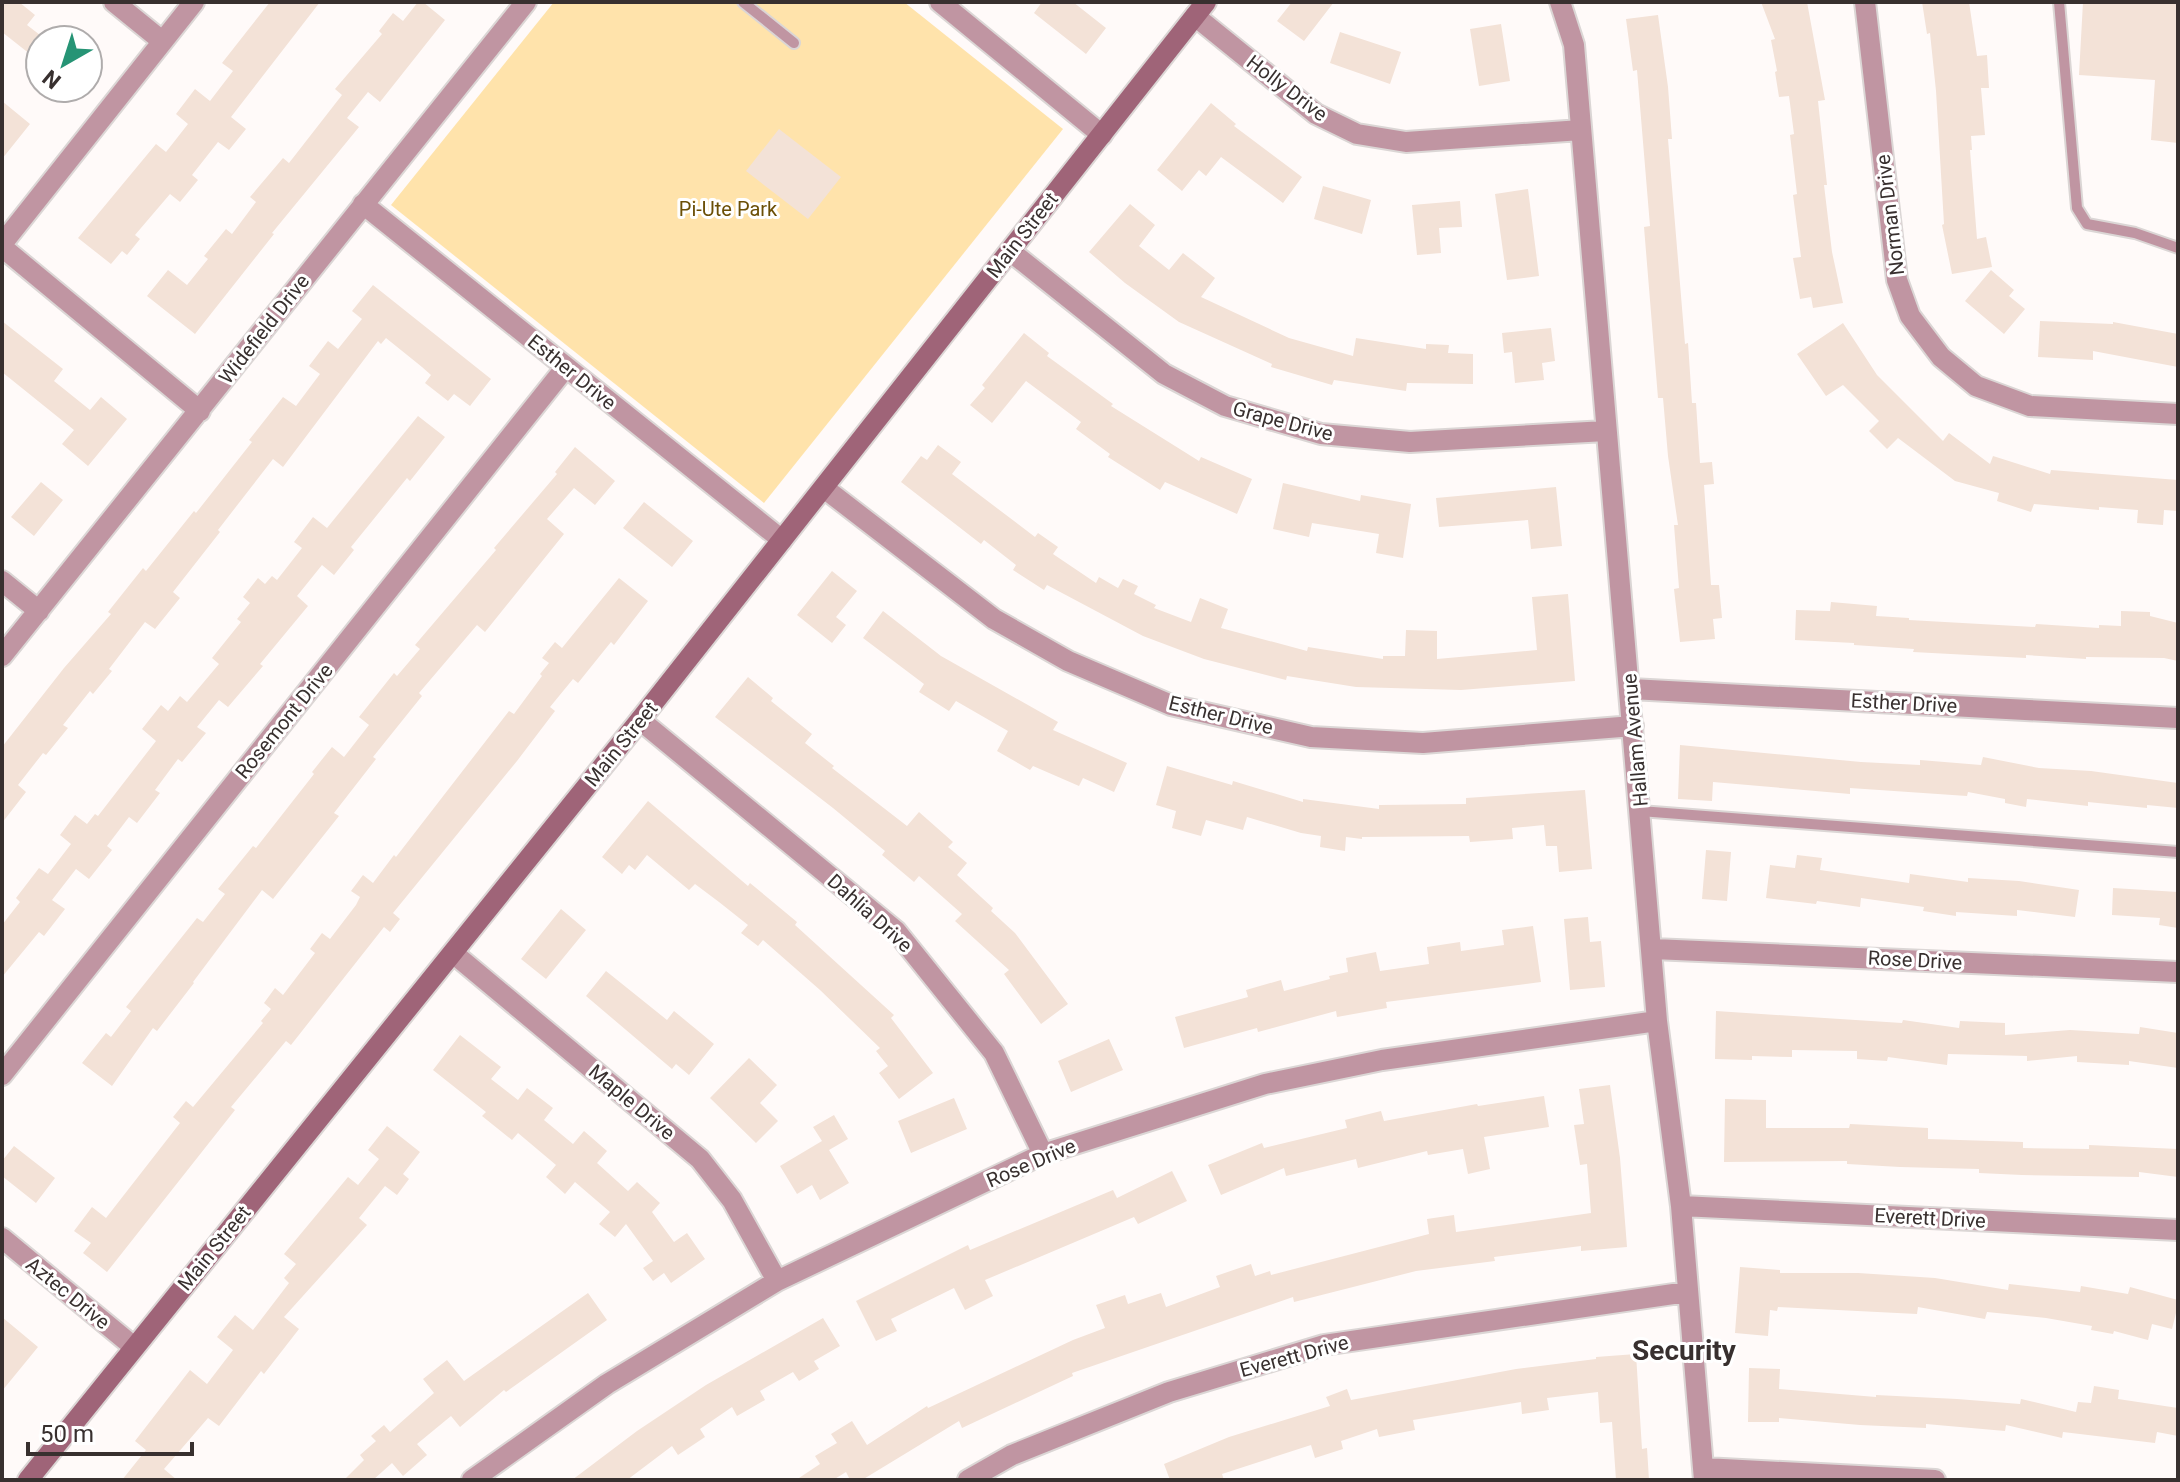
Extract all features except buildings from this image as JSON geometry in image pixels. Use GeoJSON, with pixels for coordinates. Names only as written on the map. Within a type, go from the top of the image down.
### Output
{"type":"FeatureCollection","features":[{"type":"Feature","properties":{"kind":"main road","name":"Main Street"},"geometry":{"type":"LineString","coordinates":[[28,1480],[640,720],[1200,9]]}},
{"type":"Feature","properties":{"kind":"street"},"geometry":{"type":"LineString","coordinates":[[114,2],[162,41]]}},
{"type":"Feature","properties":{"kind":"street"},"geometry":{"type":"LineString","coordinates":[[194,2],[2,246],[200,411]]}},
{"type":"Feature","properties":{"kind":"street","name":"Widefield Drive"},"geometry":{"type":"LineString","coordinates":[[2,656],[526,2]]}},
{"type":"Feature","properties":{"kind":"street"},"geometry":{"type":"LineString","coordinates":[[940,2],[1102,135]]}},
{"type":"Feature","properties":{"kind":"street","name":"Hallam Avenue"},"geometry":{"type":"LineString","coordinates":[[1560,2],[1574,45],[1657,1021],[1681,1206],[1704,1474]]}},
{"type":"Feature","properties":{"kind":"street","name":"Norman Drive"},"geometry":{"type":"LineString","coordinates":[[1865,2],[1897,280],[1910,316],[1933,347],[1976,386],[2030,406],[2178,414]]}},
{"type":"Feature","properties":{"kind":"street","name":"Holly Drive"},"geometry":{"type":"LineString","coordinates":[[1200,9],[1316,114],[1357,134],[1406,142],[1581,130]]}},
{"type":"Feature","properties":{"kind":"street","name":"Esther Drive"},"geometry":{"type":"LineString","coordinates":[[363,204],[782,540]]}},
{"type":"Feature","properties":{"kind":"street","name":"Grape Drive"},"geometry":{"type":"LineString","coordinates":[[1010,251],[1164,374],[1225,406],[1321,434],[1410,442],[1606,431]]}},
{"type":"Feature","properties":{"kind":"street","name":"Rosemont Drive"},"geometry":{"type":"LineString","coordinates":[[2,1075],[566,367]]}},
{"type":"Feature","properties":{"kind":"street","name":"Esther Drive"},"geometry":{"type":"LineString","coordinates":[[824,488],[994,619],[1068,661],[1171,705],[1311,737],[1423,743],[1633,726]]}},
{"type":"Feature","properties":{"kind":"street"},"geometry":{"type":"LineString","coordinates":[[2,581],[39,611]]}},
{"type":"Feature","properties":{"kind":"street","name":"Esther Drive"},"geometry":{"type":"LineString","coordinates":[[1631,689],[2178,718]]}},
{"type":"Feature","properties":{"kind":"street","name":"Dahlia Drive"},"geometry":{"type":"LineString","coordinates":[[640,720],[896,931],[994,1053],[1043,1154]]}},
{"type":"Feature","properties":{"kind":"street","name":"Rose Drive"},"geometry":{"type":"LineString","coordinates":[[1653,949],[2178,972]]}},
{"type":"Feature","properties":{"kind":"street","name":"Maple Drive"},"geometry":{"type":"LineString","coordinates":[[453,953],[700,1159],[732,1200],[777,1281]]}},
{"type":"Feature","properties":{"kind":"street","name":"Rose Drive"},"geometry":{"type":"LineString","coordinates":[[472,1480],[607,1384],[777,1281],[1043,1154],[1265,1084],[1382,1060],[1657,1021]]}},
{"type":"Feature","properties":{"kind":"street","name":"Everett Drive"},"geometry":{"type":"LineString","coordinates":[[1681,1206],[2178,1230]]}},
{"type":"Feature","properties":{"kind":"street","name":"Aztec Drive"},"geometry":{"type":"LineString","coordinates":[[2,1238],[134,1347]]}},
{"type":"Feature","properties":{"kind":"street","name":"Everett Drive"},"geometry":{"type":"LineString","coordinates":[[968,1480],[1012,1455],[1169,1392],[1324,1345],[1687,1292]]}},
{"type":"Feature","properties":{"kind":"street"},"geometry":{"type":"LineString","coordinates":[[1704,1474],[1935,1480]]}},
{"type":"Feature","properties":{"kind":"lane"},"geometry":{"type":"LineString","coordinates":[[743,2],[794,43]]}},
{"type":"Feature","properties":{"kind":"lane"},"geometry":{"type":"LineString","coordinates":[[2059,2],[2077,208],[2087,224],[2135,233],[2178,248]]}},
{"type":"Feature","properties":{"kind":"lane"},"geometry":{"type":"LineString","coordinates":[[1640,811],[2178,852]]}},
{"type":"Feature","properties":{"kind":"green space","name":"Pi-Ute Park"},"geometry":{"type":"Polygon","coordinates":[[[554,2],[904,2],[1063,129],[764,503],[391,205],[554,2]]]}},
{"type":"Feature","properties":{"kind":"district","name":"Security"},"geometry":{"type":"Point","coordinates":[1684,1350]}}]}
